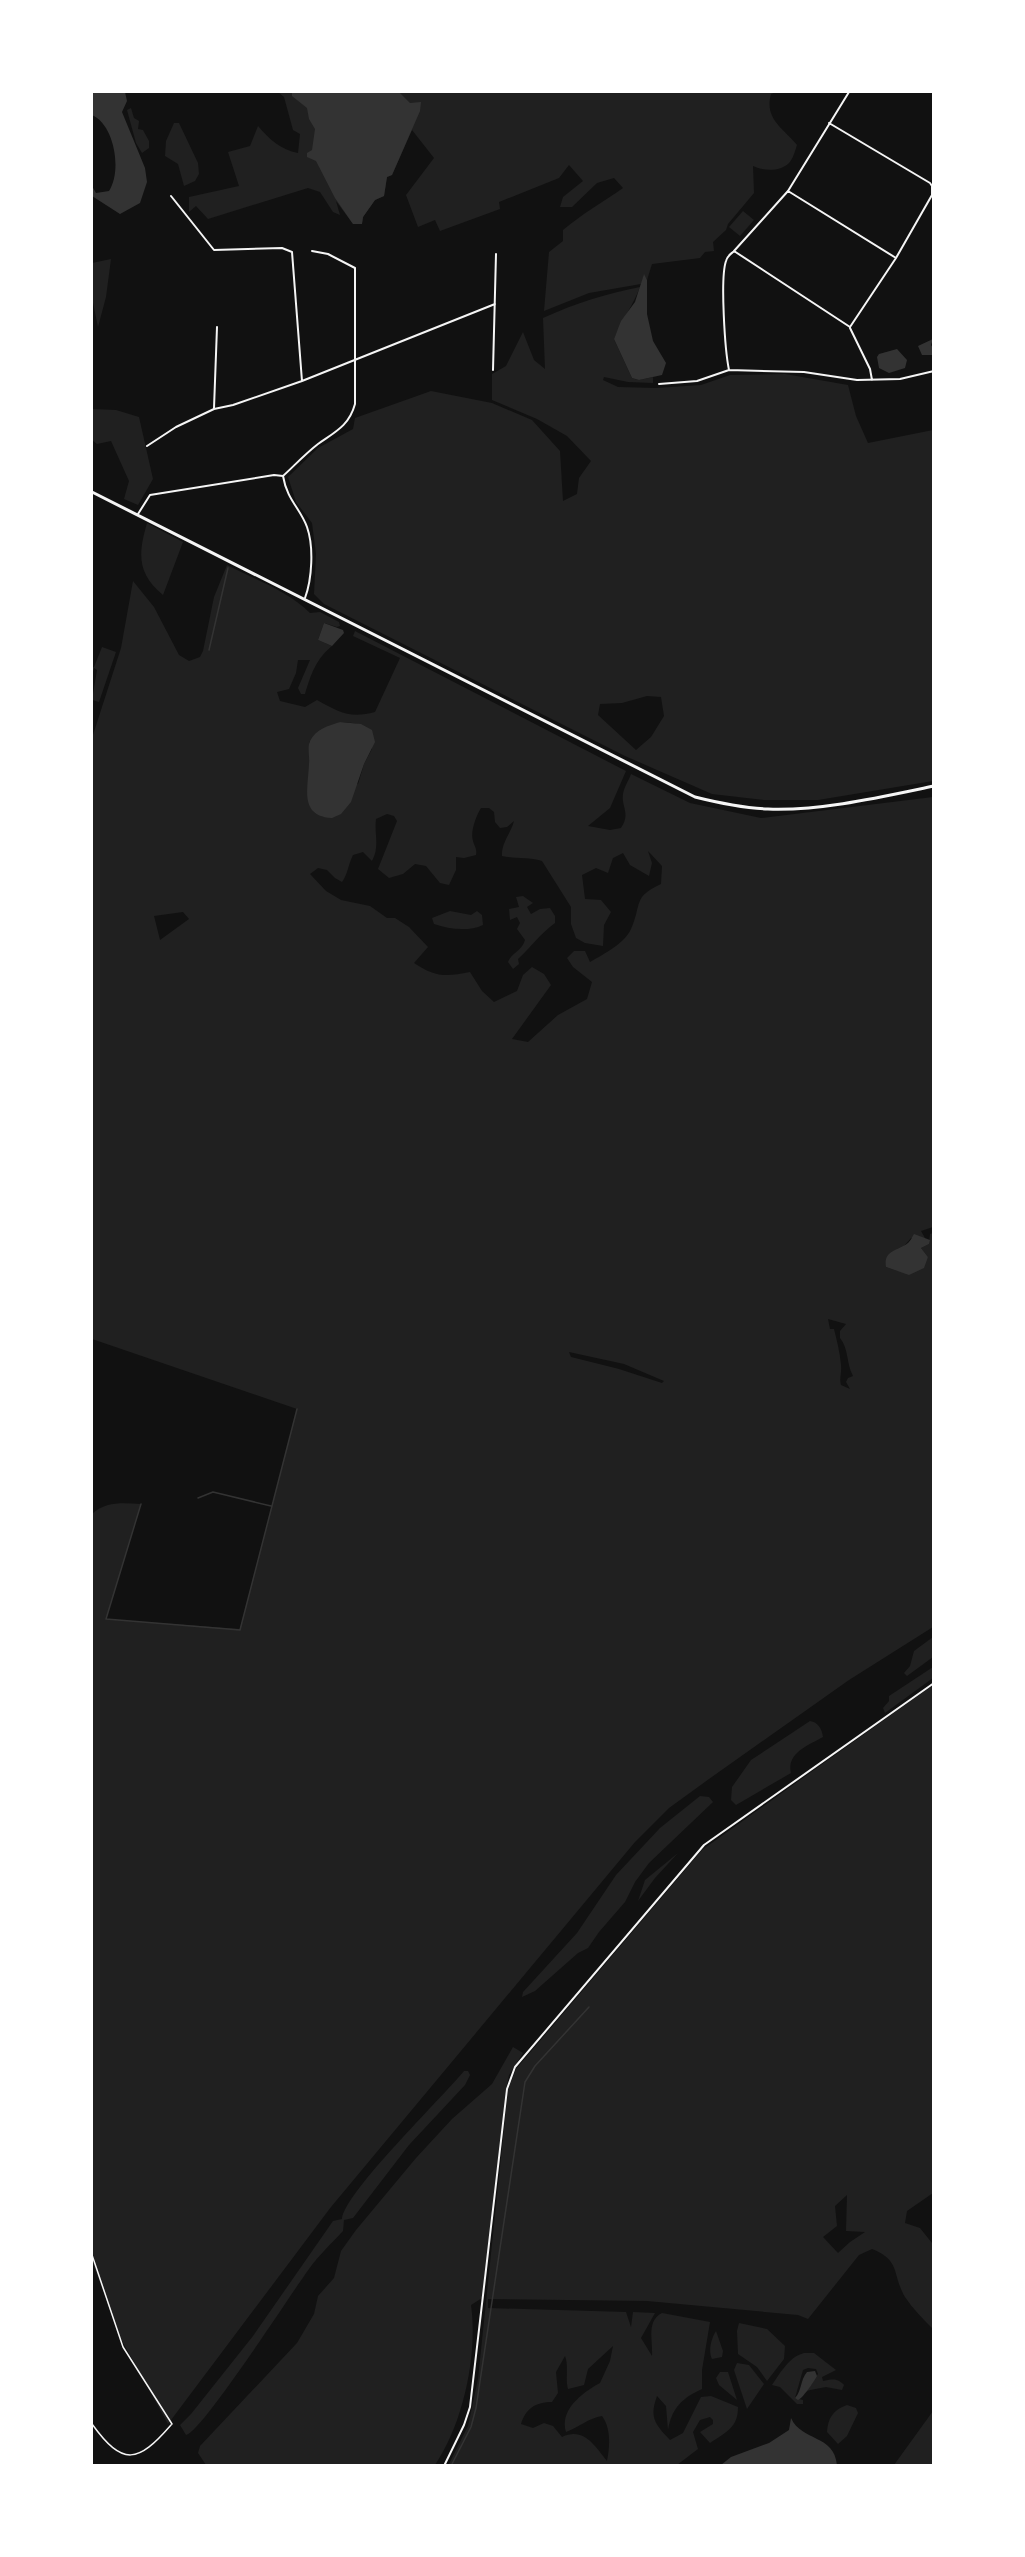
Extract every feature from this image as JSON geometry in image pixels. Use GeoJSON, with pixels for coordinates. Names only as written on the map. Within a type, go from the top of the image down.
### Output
{"type":"FeatureCollection","features":[{"type":"Feature","properties":{"kind":"street"},"geometry":{"type":"LineString","coordinates":[[729,370],[724,269],[728,257],[788,191],[849,92]]}},
{"type":"Feature","properties":{"kind":"street"},"geometry":{"type":"LineString","coordinates":[[829,123],[932,186],[932,195],[896,258],[850,327]]}},
{"type":"Feature","properties":{"kind":"street"},"geometry":{"type":"LineString","coordinates":[[788,191],[896,258]]}},
{"type":"Feature","properties":{"kind":"street"},"geometry":{"type":"LineString","coordinates":[[171,196],[214,250],[282,248],[292,252],[302,381]]}},
{"type":"Feature","properties":{"kind":"street"},"geometry":{"type":"LineString","coordinates":[[138,514],[150,495],[274,475],[283,476],[317,445],[348,422],[355,404],[355,268],[328,254],[312,251]]}},
{"type":"Feature","properties":{"kind":"street"},"geometry":{"type":"LineString","coordinates":[[734,251],[850,327],[870,369],[872,380]]}},
{"type":"Feature","properties":{"kind":"street"},"geometry":{"type":"LineString","coordinates":[[494,370],[496,254]]}},
{"type":"Feature","properties":{"kind":"street"},"geometry":{"type":"LineString","coordinates":[[147,446],[176,427],[214,409],[233,405],[302,381],[495,304]]}},
{"type":"Feature","properties":{"kind":"street"},"geometry":{"type":"LineString","coordinates":[[214,409],[217,327]]}},
{"type":"Feature","properties":{"kind":"street"},"geometry":{"type":"LineString","coordinates":[[659,384],[697,381],[729,370],[804,372],[857,380],[900,379],[933,371]]}},
{"type":"Feature","properties":{"kind":"street"},"geometry":{"type":"LineString","coordinates":[[283,476],[288,497],[307,528],[310,541],[309,580],[304,600]]}},
{"type":"Feature","properties":{"kind":"street"},"geometry":{"type":"LineString","coordinates":[[92,492],[695,797],[731,806],[768,809],[805,807],[933,786]]}},
{"type":"Feature","properties":{"kind":"street"},"geometry":{"type":"LineString","coordinates":[[444,2466],[470,2407],[507,2089],[515,2067],[704,1845],[933,1683]]}},
{"type":"Feature","properties":{"kind":"path"},"geometry":{"type":"LineString","coordinates":[[92,2255],[123,2347],[172,2424],[156,2442],[136,2455],[125,2455],[108,2446],[92,2424]]}},
{"type":"Feature","properties":{"kind":"shaded area"},"geometry":{"type":"Polygon","coordinates":[[[92,92],[125,92],[127,101],[122,112],[145,168],[147,182],[140,203],[120,214],[92,196],[92,186],[96,193],[109,191],[115,173],[115,161],[111,138],[106,128],[92,115],[92,92]]]}},
{"type":"Feature","properties":{"kind":"shaded area"},"geometry":{"type":"Polygon","coordinates":[[[278,92],[776,92],[771,94],[772,117],[797,145],[790,161],[781,168],[766,170],[753,166],[754,193],[728,224],[726,230],[713,242],[714,251],[705,252],[700,258],[652,264],[647,280],[644,275],[641,284],[589,293],[544,311],[549,252],[563,241],[563,230],[623,188],[614,178],[597,183],[572,207],[560,207],[563,197],[583,181],[569,165],[559,178],[499,202],[500,209],[440,231],[435,220],[418,227],[406,195],[434,158],[412,130],[392,175],[387,177],[384,196],[375,200],[363,217],[362,224],[353,224],[336,201],[340,215],[333,212],[320,192],[308,188],[208,219],[196,206],[189,212],[189,197],[239,186],[228,152],[250,146],[258,126],[276,143],[298,153],[300,134],[293,130],[284,97],[278,92]]]}},
{"type":"Feature","properties":{"kind":"shaded area"},"geometry":{"type":"Polygon","coordinates":[[[292,92],[399,92],[410,103],[421,102],[420,111],[392,175],[387,177],[384,196],[375,200],[363,217],[362,224],[353,224],[335,198],[316,161],[307,157],[307,153],[312,150],[315,129],[309,119],[307,108],[292,96],[292,92]]]}},
{"type":"Feature","properties":{"kind":"shaded area"},"geometry":{"type":"Polygon","coordinates":[[[131,108],[134,118],[139,121],[138,129],[143,130],[149,141],[149,148],[142,153],[136,143],[127,110],[131,108]]]}},
{"type":"Feature","properties":{"kind":"shaded area"},"geometry":{"type":"Polygon","coordinates":[[[174,123],[179,123],[198,163],[199,174],[195,181],[184,186],[178,164],[165,156],[166,141],[174,123]]]}},
{"type":"Feature","properties":{"kind":"shaded area"},"geometry":{"type":"Polygon","coordinates":[[[743,211],[754,220],[740,236],[729,227],[743,211]]]}},
{"type":"Feature","properties":{"kind":"shaded area"},"geometry":{"type":"Polygon","coordinates":[[[111,259],[106,297],[98,327],[92,298],[92,263],[111,259]]]}},
{"type":"Feature","properties":{"kind":"shaded area"},"geometry":{"type":"Polygon","coordinates":[[[644,274],[647,280],[647,314],[653,341],[666,363],[662,375],[639,380],[632,378],[614,339],[621,321],[635,302],[644,274]]]}},
{"type":"Feature","properties":{"kind":"shaded area"},"geometry":{"type":"Polygon","coordinates":[[[640,287],[614,339],[632,378],[639,380],[653,377],[653,383],[628,382],[604,377],[603,380],[618,387],[656,388],[701,385],[730,375],[785,374],[848,385],[856,416],[868,443],[933,430],[933,781],[818,800],[764,800],[712,794],[625,756],[324,604],[314,594],[316,554],[312,523],[296,502],[288,477],[318,448],[353,429],[355,418],[431,391],[492,403],[532,420],[560,451],[563,501],[577,494],[579,478],[591,461],[567,436],[537,419],[492,400],[492,374],[506,366],[523,332],[534,360],[545,369],[543,318],[579,303],[640,287]],[[647,696],[622,703],[600,704],[598,715],[636,750],[651,737],[664,716],[661,697],[647,696]]]}},
{"type":"Feature","properties":{"kind":"shaded area"},"geometry":{"type":"Polygon","coordinates":[[[933,339],[931,345],[933,355],[922,355],[918,346],[933,339]]]}},
{"type":"Feature","properties":{"kind":"shaded area"},"geometry":{"type":"Polygon","coordinates":[[[897,349],[907,360],[905,368],[889,373],[879,368],[877,357],[879,354],[897,349]]]}},
{"type":"Feature","properties":{"kind":"shaded area"},"geometry":{"type":"Polygon","coordinates":[[[92,409],[116,410],[139,417],[153,479],[138,505],[124,499],[129,481],[111,441],[97,444],[92,440],[92,409]]]}},
{"type":"Feature","properties":{"kind":"shaded area"},"geometry":{"type":"Polygon","coordinates":[[[147,523],[183,542],[163,595],[148,579],[142,562],[142,544],[147,523]]]}},
{"type":"Feature","properties":{"kind":"shaded area"},"geometry":{"type":"Polygon","coordinates":[[[227,565],[292,598],[310,613],[320,612],[339,622],[340,626],[337,627],[324,623],[318,640],[332,646],[315,667],[305,694],[301,694],[298,688],[310,660],[298,660],[296,673],[289,689],[277,692],[280,701],[305,707],[317,700],[345,713],[358,715],[375,712],[400,658],[353,636],[355,631],[626,771],[610,808],[588,826],[610,830],[621,828],[626,814],[623,794],[631,774],[690,803],[761,818],[933,797],[933,1227],[921,1231],[925,1238],[911,1238],[886,1267],[898,1271],[920,1269],[928,1257],[921,1248],[929,1244],[930,1234],[933,1233],[933,1627],[849,1680],[709,1779],[669,1808],[635,1842],[331,2207],[168,2424],[120,2337],[92,2261],[92,1514],[109,1505],[141,1504],[106,1619],[240,1629],[297,1409],[92,1339],[92,738],[121,648],[133,581],[154,607],[179,655],[189,661],[200,657],[203,651],[214,597],[227,565]],[[340,722],[309,742],[310,760],[358,784],[364,764],[372,749],[364,727],[340,722]],[[481,808],[472,833],[476,855],[456,857],[456,870],[449,885],[440,883],[426,866],[415,864],[403,874],[389,878],[378,869],[397,821],[394,816],[387,814],[376,819],[376,845],[372,861],[363,852],[353,855],[342,882],[327,870],[318,868],[310,874],[326,891],[341,900],[370,906],[387,918],[395,918],[409,927],[428,947],[414,963],[440,975],[470,972],[482,991],[494,1002],[517,991],[523,975],[532,967],[544,974],[551,985],[512,1039],[528,1042],[558,1015],[587,999],[592,982],[573,967],[567,958],[574,951],[585,951],[590,962],[614,948],[624,939],[631,929],[639,902],[646,893],[661,884],[662,866],[648,851],[652,863],[649,876],[630,865],[623,853],[613,858],[608,873],[596,868],[582,875],[585,899],[601,900],[611,912],[604,925],[603,946],[585,943],[576,938],[571,924],[571,907],[542,861],[502,856],[503,847],[514,821],[507,827],[500,828],[495,822],[494,812],[489,808],[481,808]],[[183,912],[154,916],[160,940],[189,919],[183,912]],[[828,1319],[830,1329],[834,1329],[841,1360],[841,1385],[850,1389],[846,1382],[853,1376],[845,1347],[840,1338],[840,1331],[846,1324],[828,1319]],[[569,1352],[571,1357],[662,1383],[664,1381],[624,1364],[569,1352]]]}},
{"type":"Feature","properties":{"kind":"shaded area"},"geometry":{"type":"Polygon","coordinates":[[[324,623],[343,630],[344,633],[332,646],[318,640],[324,623]]]}},
{"type":"Feature","properties":{"kind":"shaded area"},"geometry":{"type":"Polygon","coordinates":[[[102,647],[116,652],[99,702],[92,700],[97,670],[94,668],[92,676],[92,668],[102,647]]]}},
{"type":"Feature","properties":{"kind":"shaded area"},"geometry":{"type":"Polygon","coordinates":[[[340,722],[361,724],[372,730],[375,742],[364,764],[351,802],[341,814],[332,818],[321,816],[310,807],[307,792],[309,746],[310,741],[319,731],[340,722]]]}},
{"type":"Feature","properties":{"kind":"shaded area"},"geometry":{"type":"Polygon","coordinates":[[[523,896],[533,903],[527,907],[531,914],[540,909],[550,908],[555,916],[555,923],[518,959],[519,964],[513,969],[508,962],[522,947],[525,940],[517,929],[520,923],[517,917],[510,920],[509,909],[519,907],[516,897],[523,896]]]}},
{"type":"Feature","properties":{"kind":"shaded area"},"geometry":{"type":"Polygon","coordinates":[[[450,911],[471,915],[477,911],[482,915],[483,925],[458,929],[434,924],[432,918],[450,911]]]}},
{"type":"Feature","properties":{"kind":"shaded area"},"geometry":{"type":"Polygon","coordinates":[[[914,1234],[930,1240],[929,1244],[921,1248],[928,1257],[924,1268],[909,1275],[886,1267],[887,1257],[909,1242],[914,1234]]]}},
{"type":"Feature","properties":{"kind":"shaded area"},"geometry":{"type":"Polygon","coordinates":[[[933,1637],[933,1657],[907,1676],[904,1673],[910,1666],[914,1651],[933,1637]]]}},
{"type":"Feature","properties":{"kind":"shaded area"},"geometry":{"type":"Polygon","coordinates":[[[933,1667],[933,1678],[885,1713],[883,1708],[889,1701],[889,1696],[933,1667]]]}},
{"type":"Feature","properties":{"kind":"shaded area"},"geometry":{"type":"Polygon","coordinates":[[[933,1685],[933,2193],[907,2211],[905,2223],[920,2228],[932,2243],[933,2239],[933,2329],[905,2297],[892,2263],[881,2253],[872,2249],[859,2255],[808,2319],[798,2315],[647,2301],[488,2299],[488,2308],[626,2312],[631,2327],[633,2312],[655,2313],[641,2338],[652,2356],[652,2326],[662,2313],[710,2322],[702,2370],[702,2389],[679,2405],[672,2416],[668,2430],[666,2406],[657,2396],[654,2410],[655,2420],[670,2440],[683,2433],[701,2397],[711,2396],[738,2407],[736,2420],[730,2429],[710,2443],[700,2432],[713,2424],[713,2420],[710,2417],[700,2420],[693,2432],[698,2449],[677,2465],[448,2466],[468,2426],[478,2379],[508,2090],[516,2069],[702,1850],[933,1685]],[[847,2195],[835,2206],[837,2226],[823,2237],[838,2253],[865,2232],[846,2231],[847,2195]],[[613,2346],[588,2369],[584,2385],[568,2389],[565,2356],[556,2372],[558,2393],[552,2402],[532,2407],[521,2424],[533,2428],[544,2423],[553,2426],[562,2437],[576,2434],[582,2436],[593,2444],[607,2461],[609,2437],[602,2416],[566,2432],[565,2424],[569,2409],[574,2403],[600,2383],[610,2361],[613,2346]]]}},
{"type":"Feature","properties":{"kind":"shaded area"},"geometry":{"type":"Polygon","coordinates":[[[810,1721],[819,1726],[823,1737],[795,1755],[790,1766],[791,1773],[736,1805],[731,1800],[732,1787],[751,1760],[810,1721]]]}},
{"type":"Feature","properties":{"kind":"shaded area"},"geometry":{"type":"Polygon","coordinates":[[[700,1796],[709,1797],[713,1802],[649,1863],[635,1882],[625,1902],[588,1948],[578,1953],[535,1991],[522,1997],[523,1992],[577,1933],[616,1875],[660,1828],[700,1796]]]}},
{"type":"Feature","properties":{"kind":"shaded area"},"geometry":{"type":"Polygon","coordinates":[[[678,1853],[655,1878],[638,1901],[645,1880],[678,1853]]]}},
{"type":"Feature","properties":{"kind":"shaded area"},"geometry":{"type":"Polygon","coordinates":[[[513,2047],[523,2053],[509,2075],[506,2089],[482,2298],[471,2305],[473,2325],[470,2367],[461,2410],[435,2465],[206,2465],[198,2453],[200,2446],[297,2343],[314,2314],[318,2296],[334,2278],[341,2251],[356,2230],[452,2119],[492,2084],[513,2047]]]}},
{"type":"Feature","properties":{"kind":"shaded area"},"geometry":{"type":"Polygon","coordinates":[[[464,2071],[468,2071],[470,2075],[465,2085],[409,2145],[353,2218],[344,2220],[343,2231],[309,2269],[210,2411],[186,2435],[180,2425],[253,2336],[333,2221],[342,2219],[347,2206],[376,2168],[464,2071]]]}},
{"type":"Feature","properties":{"kind":"shaded area"},"geometry":{"type":"Polygon","coordinates":[[[739,2323],[767,2329],[785,2346],[784,2359],[767,2381],[757,2367],[738,2354],[739,2323]]]}},
{"type":"Feature","properties":{"kind":"shaded area"},"geometry":{"type":"Polygon","coordinates":[[[716,2331],[723,2351],[722,2357],[712,2359],[711,2345],[716,2331]]]}},
{"type":"Feature","properties":{"kind":"shaded area"},"geometry":{"type":"Polygon","coordinates":[[[804,2353],[814,2353],[836,2370],[822,2377],[823,2381],[837,2380],[844,2385],[842,2390],[826,2387],[805,2391],[818,2374],[816,2369],[808,2368],[803,2370],[795,2398],[803,2400],[803,2404],[797,2404],[780,2387],[772,2385],[790,2361],[804,2353]]]}},
{"type":"Feature","properties":{"kind":"shaded area"},"geometry":{"type":"Polygon","coordinates":[[[737,2363],[749,2365],[764,2384],[747,2409],[734,2370],[737,2363]]]}},
{"type":"Feature","properties":{"kind":"shaded area"},"geometry":{"type":"Polygon","coordinates":[[[815,2371],[817,2376],[798,2400],[795,2398],[805,2375],[807,2372],[815,2371]]]}},
{"type":"Feature","properties":{"kind":"shaded area"},"geometry":{"type":"Polygon","coordinates":[[[720,2372],[728,2372],[737,2400],[719,2385],[716,2378],[720,2372]]]}},
{"type":"Feature","properties":{"kind":"shaded area"},"geometry":{"type":"Polygon","coordinates":[[[847,2405],[856,2408],[858,2413],[847,2436],[838,2444],[827,2432],[829,2423],[832,2415],[838,2409],[847,2405]]]}},
{"type":"Feature","properties":{"kind":"shaded area"},"geometry":{"type":"Polygon","coordinates":[[[933,2411],[933,2465],[894,2465],[933,2411]]]}},
{"type":"Feature","properties":{"kind":"shaded area"},"geometry":{"type":"Polygon","coordinates":[[[791,2418],[802,2431],[830,2448],[835,2455],[837,2465],[721,2465],[731,2457],[769,2443],[789,2430],[791,2418]]]}},
{"type":"Feature","properties":{"kind":"waterway"},"geometry":{"type":"LineString","coordinates":[[209,650],[228,568]]}},
{"type":"Feature","properties":{"kind":"waterway"},"geometry":{"type":"LineString","coordinates":[[141,1504],[106,1619],[240,1630],[297,1409]]}},
{"type":"Feature","properties":{"kind":"waterway"},"geometry":{"type":"LineString","coordinates":[[198,1498],[213,1492],[271,1506]]}},
{"type":"Feature","properties":{"kind":"waterway"},"geometry":{"type":"LineString","coordinates":[[451,2466],[471,2427],[476,2408],[525,2082],[535,2066],[589,2007]]}}]}
